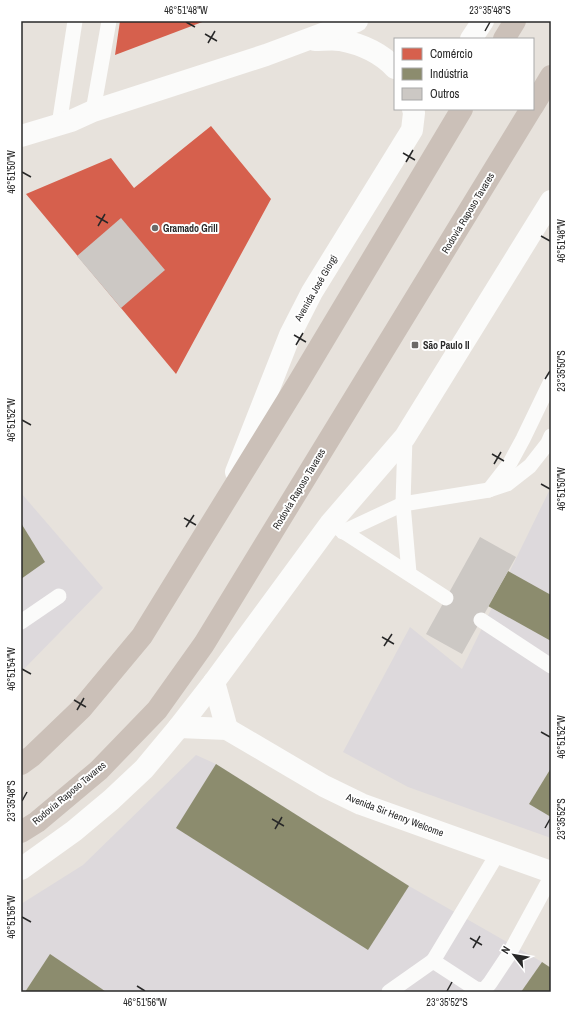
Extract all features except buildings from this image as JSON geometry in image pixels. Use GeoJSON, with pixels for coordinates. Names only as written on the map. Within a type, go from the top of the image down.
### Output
{"type":"FeatureCollection","features":[{"type":"Feature","properties":{"kind":"highway"},"geometry":{"type":"LineString","coordinates":[[505,38],[515,21]]}},
{"type":"Feature","properties":{"kind":"highway"},"geometry":{"type":"LineString","coordinates":[[534,104],[551,76]]}},
{"type":"Feature","properties":{"kind":"highway"},"geometry":{"type":"LineString","coordinates":[[21,764],[32,756],[82,708],[142,636],[302,376],[461,110]]}},
{"type":"Feature","properties":{"kind":"highway","name":"Rodovia Raposo Tavares"},"geometry":{"type":"LineString","coordinates":[[21,832],[37,822],[99,770],[157,710],[204,644],[530,110]]}},
{"type":"Feature","properties":{"kind":"street"},"geometry":{"type":"LineString","coordinates":[[21,136],[59,125],[93,111],[215,72],[308,40],[357,21]]}},
{"type":"Feature","properties":{"kind":"street"},"geometry":{"type":"LineString","coordinates":[[472,38],[483,21]]}},
{"type":"Feature","properties":{"kind":"street"},"geometry":{"type":"LineString","coordinates":[[308,40],[339,40],[372,50],[389,61],[394,67]]}},
{"type":"Feature","properties":{"kind":"street","name":"Avenida José Giorgi"},"geometry":{"type":"LineString","coordinates":[[225,502],[290,335],[312,292],[413,120],[425,110]]}},
{"type":"Feature","properties":{"kind":"street"},"geometry":{"type":"LineString","coordinates":[[21,869],[74,831],[111,800],[144,769],[337,528],[404,437],[551,201]]}},
{"type":"Feature","properties":{"kind":"street"},"geometry":{"type":"LineString","coordinates":[[179,727],[227,729],[214,682]]}},
{"type":"Feature","properties":{"kind":"street","name":"Avenida Sir Henry Welcome"},"geometry":{"type":"LineString","coordinates":[[227,729],[324,786],[361,804],[551,872]]}},
{"type":"Feature","properties":{"kind":"lane"},"geometry":{"type":"LineString","coordinates":[[59,125],[75,21]]}},
{"type":"Feature","properties":{"kind":"lane"},"geometry":{"type":"LineString","coordinates":[[93,111],[109,21]]}},
{"type":"Feature","properties":{"kind":"lane"},"geometry":{"type":"LineString","coordinates":[[489,490],[513,457],[551,382]]}},
{"type":"Feature","properties":{"kind":"lane"},"geometry":{"type":"LineString","coordinates":[[337,528],[403,504],[489,490],[507,484],[530,466],[548,443],[551,436]]}},
{"type":"Feature","properties":{"kind":"lane"},"geometry":{"type":"LineString","coordinates":[[404,437],[403,504],[409,573]]}},
{"type":"Feature","properties":{"kind":"lane"},"geometry":{"type":"LineString","coordinates":[[337,528],[446,598]]}},
{"type":"Feature","properties":{"kind":"lane"},"geometry":{"type":"LineString","coordinates":[[21,622],[59,596]]}},
{"type":"Feature","properties":{"kind":"lane"},"geometry":{"type":"LineString","coordinates":[[481,620],[551,666]]}},
{"type":"Feature","properties":{"kind":"lane"},"geometry":{"type":"LineString","coordinates":[[388,992],[433,961],[498,853]]}},
{"type":"Feature","properties":{"kind":"lane"},"geometry":{"type":"LineString","coordinates":[[433,961],[476,989],[484,990],[508,956],[551,877]]}},
{"type":"Feature","properties":{"kind":"shaded area"},"geometry":{"type":"Polygon","coordinates":[[[551,487],[551,838],[408,787],[343,752],[410,627],[462,669],[551,487]]]}},
{"type":"Feature","properties":{"kind":"shaded area"},"geometry":{"type":"Polygon","coordinates":[[[21,493],[103,588],[21,672],[21,493]]]}},
{"type":"Feature","properties":{"kind":"shaded area"},"geometry":{"type":"Polygon","coordinates":[[[196,755],[216,764],[409,886],[542,962],[551,969],[551,992],[21,992],[21,904],[83,865],[196,755]]]}},
{"type":"Feature","properties":{"kind":"place","name":"Gramado Grill"},"geometry":{"type":"Point","coordinates":[155,228]}},
{"type":"Feature","properties":{"kind":"place","name":"São Paulo II"},"geometry":{"type":"Point","coordinates":[415,345]}}]}
